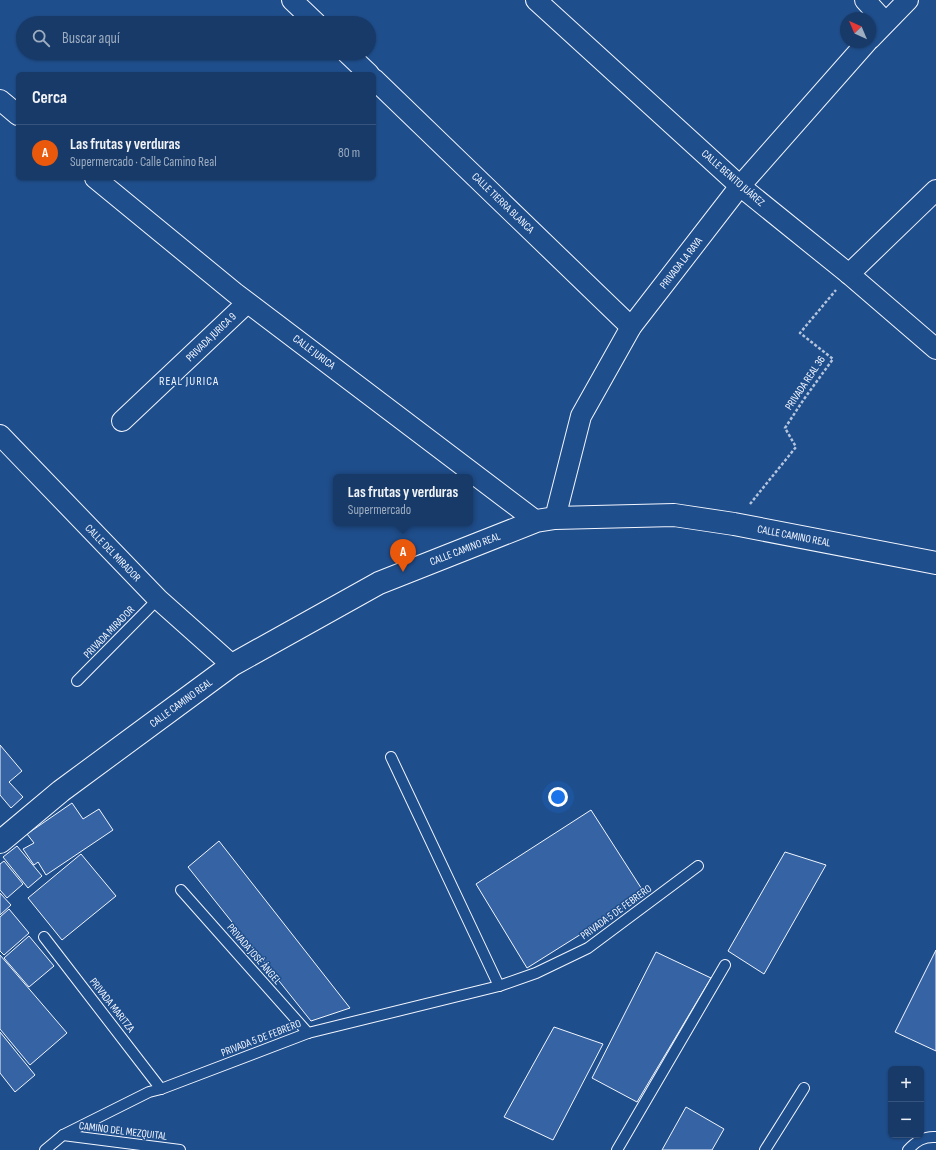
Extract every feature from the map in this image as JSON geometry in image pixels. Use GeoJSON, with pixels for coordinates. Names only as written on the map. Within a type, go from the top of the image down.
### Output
{"type":"FeatureCollection","features":[{"type":"Feature","properties":{"kind":"street"},"geometry":{"type":"LineString","coordinates":[[292,0],[309,16]]}},
{"type":"Feature","properties":{"kind":"street","name":"CALLE BENITO JUÁREZ"},"geometry":{"type":"LineString","coordinates":[[536,0],[740,186],[849,274],[936,349]]}},
{"type":"Feature","properties":{"kind":"street"},"geometry":{"type":"LineString","coordinates":[[865,0],[885,22]]}},
{"type":"Feature","properties":{"kind":"street"},"geometry":{"type":"LineString","coordinates":[[876,32],[908,0]]}},
{"type":"Feature","properties":{"kind":"street","name":"PRIVADA LA RAYA"},"geometry":{"type":"LineString","coordinates":[[545,520],[581,416],[631,327],[740,186],[862,48]]}},
{"type":"Feature","properties":{"kind":"street"},"geometry":{"type":"LineString","coordinates":[[354,60],[367,72]]}},
{"type":"Feature","properties":{"kind":"street","name":"CALLE TIERRA BLANCA"},"geometry":{"type":"LineString","coordinates":[[376,81],[631,327]]}},
{"type":"Feature","properties":{"kind":"street"},"geometry":{"type":"LineString","coordinates":[[0,100],[16,113]]}},
{"type":"Feature","properties":{"kind":"street","name":"CALLE JURICA"},"geometry":{"type":"LineString","coordinates":[[96,180],[247,303],[545,520]]}},
{"type":"Feature","properties":{"kind":"street"},"geometry":{"type":"LineString","coordinates":[[849,274],[936,190]]}},
{"type":"Feature","properties":{"kind":"street","name":"PRIVADA JURICA 9"},"geometry":{"type":"LineString","coordinates":[[122,421],[247,303]]}},
{"type":"Feature","properties":{"kind":"street","name":"CALLE DEL MIRADOR"},"geometry":{"type":"LineString","coordinates":[[0,435],[158,599],[232,665]]}},
{"type":"Feature","properties":{"kind":"street","name":"CALLE CAMINO REAL"},"geometry":{"type":"LineString","coordinates":[[0,842],[61,791],[232,665],[379,583],[545,520],[674,515],[734,524],[936,563]]}},
{"type":"Feature","properties":{"kind":"lane","name":"PRIVADA MIRADOR"},"geometry":{"type":"LineString","coordinates":[[77,681],[158,599]]}},
{"type":"Feature","properties":{"kind":"lane"},"geometry":{"type":"LineString","coordinates":[[391,757],[499,986]]}},
{"type":"Feature","properties":{"kind":"lane","name":"PRIVADA 5 DE FEBRERO"},"geometry":{"type":"LineString","coordinates":[[45,1150],[63,1135],[148,1092],[161,1089],[308,1033],[499,986],[536,973],[588,948],[698,866]]}},
{"type":"Feature","properties":{"kind":"lane","name":"PRIVADA JOSÉ ÁNGEL"},"geometry":{"type":"LineString","coordinates":[[181,890],[308,1033]]}},
{"type":"Feature","properties":{"kind":"lane","name":"PRIVADA MARITZA"},"geometry":{"type":"LineString","coordinates":[[44,937],[161,1089]]}},
{"type":"Feature","properties":{"kind":"lane"},"geometry":{"type":"LineString","coordinates":[[617,1150],[725,965]]}},
{"type":"Feature","properties":{"kind":"lane"},"geometry":{"type":"LineString","coordinates":[[765,1150],[804,1088]]}},
{"type":"Feature","properties":{"kind":"lane","name":"CAMINO DEL MEZQUITAL"},"geometry":{"type":"LineString","coordinates":[[63,1135],[180,1150]]}},
{"type":"Feature","properties":{"kind":"lane"},"geometry":{"type":"LineString","coordinates":[[908,1150],[915,1142],[929,1136],[936,1137]]}},
{"type":"Feature","properties":{"kind":"path","name":"PRIVADA REAL 36"},"geometry":{"type":"LineString","coordinates":[[759,493],[796,447],[785,428],[804,399],[834,359],[800,333],[849,274]]}},
{"type":"Feature","properties":{"kind":"building"},"geometry":{"type":"Polygon","coordinates":[[[0,745],[22,771],[9,782],[23,797],[11,808],[0,795],[0,745]]]}},
{"type":"Feature","properties":{"kind":"building"},"geometry":{"type":"Polygon","coordinates":[[[72,803],[83,819],[99,809],[113,830],[46,875],[38,862],[34,865],[23,849],[34,843],[27,834],[72,803]]]}},
{"type":"Feature","properties":{"kind":"building"},"geometry":{"type":"Polygon","coordinates":[[[591,810],[645,894],[527,968],[476,884],[591,810]]]}},
{"type":"Feature","properties":{"kind":"building"},"geometry":{"type":"Polygon","coordinates":[[[219,841],[350,1008],[311,1021],[188,867],[219,841]]]}},
{"type":"Feature","properties":{"kind":"building"},"geometry":{"type":"Polygon","coordinates":[[[17,846],[42,876],[28,888],[3,857],[17,846]]]}},
{"type":"Feature","properties":{"kind":"building"},"geometry":{"type":"Polygon","coordinates":[[[785,852],[826,865],[764,974],[728,951],[785,852]]]}},
{"type":"Feature","properties":{"kind":"building"},"geometry":{"type":"Polygon","coordinates":[[[81,854],[116,896],[62,940],[28,898],[81,854]]]}},
{"type":"Feature","properties":{"kind":"building"},"geometry":{"type":"Polygon","coordinates":[[[4,861],[23,884],[7,898],[0,890],[0,864],[4,861]]]}},
{"type":"Feature","properties":{"kind":"building"},"geometry":{"type":"Polygon","coordinates":[[[0,893],[11,905],[0,915],[0,893]]]}},
{"type":"Feature","properties":{"kind":"building"},"geometry":{"type":"Polygon","coordinates":[[[9,909],[29,933],[4,955],[0,951],[0,917],[9,909]]]}},
{"type":"Feature","properties":{"kind":"building"},"geometry":{"type":"Polygon","coordinates":[[[29,936],[54,966],[29,987],[4,958],[29,936]]]}},
{"type":"Feature","properties":{"kind":"building"},"geometry":{"type":"Polygon","coordinates":[[[936,950],[936,1051],[895,1032],[936,950]]]}},
{"type":"Feature","properties":{"kind":"building"},"geometry":{"type":"Polygon","coordinates":[[[656,952],[711,978],[637,1102],[592,1078],[656,952]]]}},
{"type":"Feature","properties":{"kind":"building"},"geometry":{"type":"Polygon","coordinates":[[[0,955],[67,1033],[30,1065],[0,1029],[0,955]]]}},
{"type":"Feature","properties":{"kind":"building"},"geometry":{"type":"Polygon","coordinates":[[[554,1027],[603,1044],[553,1140],[504,1117],[554,1027]]]}},
{"type":"Feature","properties":{"kind":"building"},"geometry":{"type":"Polygon","coordinates":[[[0,1032],[35,1075],[15,1092],[0,1073],[0,1032]]]}},
{"type":"Feature","properties":{"kind":"building"},"geometry":{"type":"Polygon","coordinates":[[[686,1107],[724,1129],[712,1150],[662,1150],[686,1107]]]}},
{"type":"Feature","properties":{"kind":"place","name":"Las frutas y verduras"},"geometry":{"type":"Point","coordinates":[403,572]}},
{"type":"Feature","properties":{"kind":"district","name":"REAL JURICA"},"geometry":{"type":"Point","coordinates":[189,381]}}]}
